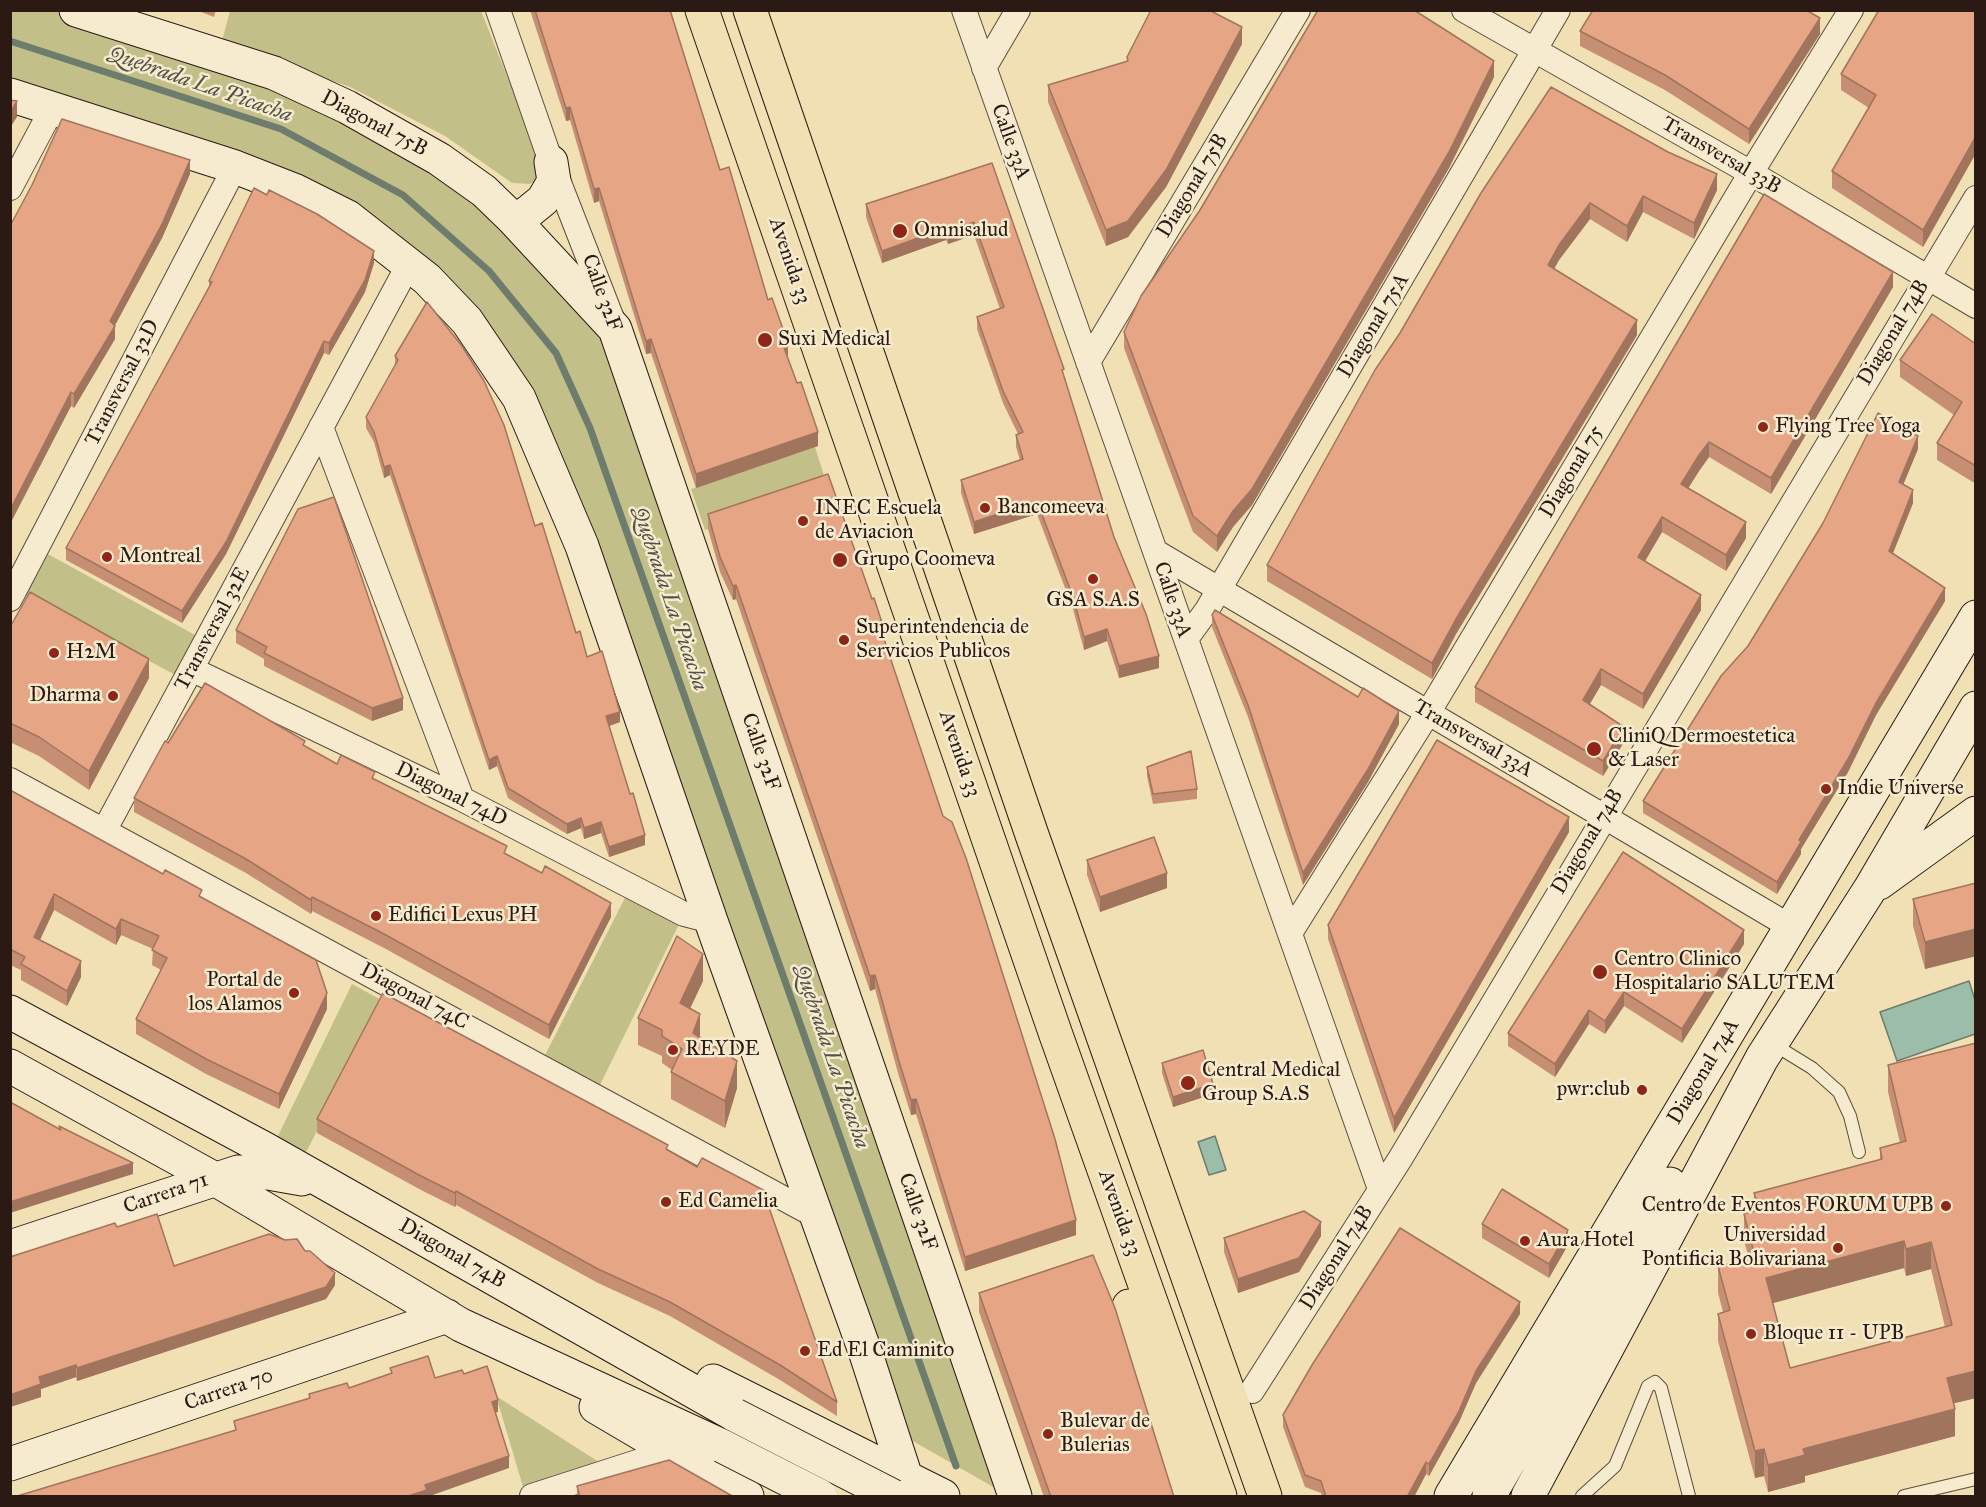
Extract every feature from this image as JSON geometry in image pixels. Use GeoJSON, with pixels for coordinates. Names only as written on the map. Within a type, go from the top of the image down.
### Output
{"type":"FeatureCollection","features":[{"type":"Feature","properties":{"kind":"main road","name":"Diagonal 75B"},"geometry":{"type":"LineString","coordinates":[[76,10],[274,73],[347,107],[439,159],[484,191],[615,329]]}},
{"type":"Feature","properties":{"kind":"main road","name":"Avenida 33"},"geometry":{"type":"LineString","coordinates":[[702,10],[1056,1035],[1220,1497]]}},
{"type":"Feature","properties":{"kind":"main road","name":"Avenida 33"},"geometry":{"type":"LineString","coordinates":[[750,10],[1032,835],[1265,1497]]}},
{"type":"Feature","properties":{"kind":"main road"},"geometry":{"type":"LineString","coordinates":[[10,95],[235,167],[294,190],[348,217],[427,279],[467,321],[519,398],[582,546],[711,921],[816,1216],[904,1490]]}},
{"type":"Feature","properties":{"kind":"main road"},"geometry":{"type":"LineString","coordinates":[[514,220],[543,200],[554,181],[551,162]]}},
{"type":"Feature","properties":{"kind":"main road","name":"Calle 32F"},"geometry":{"type":"LineString","coordinates":[[615,329],[1015,1497]]}},
{"type":"Feature","properties":{"kind":"main road","name":"Diagonal 74A"},"geometry":{"type":"LineString","coordinates":[[1451,1497],[1976,617]]}},
{"type":"Feature","properties":{"kind":"main road","name":"Diagonal 74A"},"geometry":{"type":"LineString","coordinates":[[1528,1497],[1767,1051],[1870,889],[1976,708]]}},
{"type":"Feature","properties":{"kind":"main road"},"geometry":{"type":"LineString","coordinates":[[1870,889],[1976,813]]}},
{"type":"Feature","properties":{"kind":"main road","name":"Diagonal 74B"},"geometry":{"type":"LineString","coordinates":[[10,1012],[326,1183],[735,1415],[904,1490]]}},
{"type":"Feature","properties":{"kind":"main road"},"geometry":{"type":"LineString","coordinates":[[1056,1035],[1097,1207],[1190,1497]]}},
{"type":"Feature","properties":{"kind":"main road"},"geometry":{"type":"LineString","coordinates":[[1489,1497],[1685,1160],[1767,1051]]}},
{"type":"Feature","properties":{"kind":"main road"},"geometry":{"type":"LineString","coordinates":[[1114,1065],[1176,1200],[1252,1391],[1288,1497]]}},
{"type":"Feature","properties":{"kind":"main road"},"geometry":{"type":"LineString","coordinates":[[10,1066],[213,1178],[454,1321],[668,1452],[747,1497]]}},
{"type":"Feature","properties":{"kind":"main road","name":"Carrera 71"},"geometry":{"type":"LineString","coordinates":[[10,1247],[213,1178],[251,1171],[326,1183]]}},
{"type":"Feature","properties":{"kind":"main road"},"geometry":{"type":"LineString","coordinates":[[411,1231],[827,1439],[904,1490],[944,1497]]}},
{"type":"Feature","properties":{"kind":"main road"},"geometry":{"type":"LineString","coordinates":[[454,1321],[722,1446],[820,1497]]}},
{"type":"Feature","properties":{"kind":"main road","name":"Carrera 70"},"geometry":{"type":"LineString","coordinates":[[10,1464],[454,1321]]}},
{"type":"Feature","properties":{"kind":"main road"},"geometry":{"type":"LineString","coordinates":[[813,1497],[827,1473],[829,1458],[827,1439]]}},
{"type":"Feature","properties":{"kind":"street","name":"Calle 32F"},"geometry":{"type":"LineString","coordinates":[[498,10],[551,162],[615,329]]}},
{"type":"Feature","properties":{"kind":"street","name":"Calle 33A"},"geometry":{"type":"LineString","coordinates":[[964,10],[1380,1189]]}},
{"type":"Feature","properties":{"kind":"street"},"geometry":{"type":"LineString","coordinates":[[984,68],[1018,10]]}},
{"type":"Feature","properties":{"kind":"street","name":"Diagonal 75B"},"geometry":{"type":"LineString","coordinates":[[1088,362],[1298,10]]}},
{"type":"Feature","properties":{"kind":"street","name":"Transversal 33B"},"geometry":{"type":"LineString","coordinates":[[1464,10],[1751,173],[1976,306]]}},
{"type":"Feature","properties":{"kind":"street","name":"Diagonal 75A"},"geometry":{"type":"LineString","coordinates":[[1186,639],[1207,610],[1558,10]]}},
{"type":"Feature","properties":{"kind":"street","name":"Diagonal 75"},"geometry":{"type":"LineString","coordinates":[[1290,933],[1428,713],[1851,10]]}},
{"type":"Feature","properties":{"kind":"street"},"geometry":{"type":"LineString","coordinates":[[10,188],[52,109]]}},
{"type":"Feature","properties":{"kind":"street","name":"Transversal 32D"},"geometry":{"type":"LineString","coordinates":[[10,599],[18,567],[235,167]]}},
{"type":"Feature","properties":{"kind":"street","name":"Diagonal 74B"},"geometry":{"type":"LineString","coordinates":[[1252,1391],[1380,1189],[1976,198]]}},
{"type":"Feature","properties":{"kind":"street","name":"Transversal 32E"},"geometry":{"type":"LineString","coordinates":[[104,831],[409,264]]}},
{"type":"Feature","properties":{"kind":"street"},"geometry":{"type":"LineString","coordinates":[[321,427],[462,799]]}},
{"type":"Feature","properties":{"kind":"street","name":"Transversal 33A"},"geometry":{"type":"LineString","coordinates":[[1156,552],[1791,927]]}},
{"type":"Feature","properties":{"kind":"street","name":"Diagonal 74D"},"geometry":{"type":"LineString","coordinates":[[191,669],[462,799],[684,914],[711,921]]}},
{"type":"Feature","properties":{"kind":"street","name":"Diagonal 74C"},"geometry":{"type":"LineString","coordinates":[[10,780],[816,1216]]}},
{"type":"Feature","properties":{"kind":"street"},"geometry":{"type":"LineString","coordinates":[[543,1495],[668,1452]]}},
{"type":"Feature","properties":{"kind":"lane"},"geometry":{"type":"LineString","coordinates":[[1767,1051],[1812,1068],[1839,1092],[1850,1116],[1859,1152]]}},
{"type":"Feature","properties":{"kind":"lane"},"geometry":{"type":"LineString","coordinates":[[1582,1497],[1615,1466],[1648,1386],[1655,1382],[1661,1388],[1689,1497]]}},
{"type":"Feature","properties":{"kind":"lane"},"geometry":{"type":"LineString","coordinates":[[1904,1497],[1976,1479]]}},
{"type":"Feature","properties":{"kind":"shaded area"},"geometry":{"type":"Polygon","coordinates":[[[11,11],[75,11],[274,73],[439,159],[615,329],[1009,1496],[890,1428],[519,398],[348,217],[11,95],[11,11]]]}},
{"type":"Feature","properties":{"kind":"shaded area"},"geometry":{"type":"Polygon","coordinates":[[[230,11],[481,11],[545,171],[541,178],[530,184],[512,183],[445,136],[350,87],[222,41],[230,11]]]}},
{"type":"Feature","properties":{"kind":"shaded area"},"geometry":{"type":"Polygon","coordinates":[[[815,447],[828,488],[705,530],[691,489],[815,447]]]}},
{"type":"Feature","properties":{"kind":"shaded area"},"geometry":{"type":"Polygon","coordinates":[[[37,548],[206,641],[185,680],[15,590],[37,548]]]}},
{"type":"Feature","properties":{"kind":"shaded area"},"geometry":{"type":"Polygon","coordinates":[[[631,886],[684,914],[595,1095],[540,1065],[631,886]]]}},
{"type":"Feature","properties":{"kind":"shaded area"},"geometry":{"type":"Polygon","coordinates":[[[1969,981],[1975,1000],[1975,1034],[1897,1061],[1880,1012],[1969,981]]]}},
{"type":"Feature","properties":{"kind":"shaded area"},"geometry":{"type":"Polygon","coordinates":[[[352,984],[385,1002],[305,1154],[272,1148],[352,984]]]}},
{"type":"Feature","properties":{"kind":"shaded area"},"geometry":{"type":"Polygon","coordinates":[[[1215,1136],[1226,1170],[1209,1175],[1198,1142],[1215,1136]]]}},
{"type":"Feature","properties":{"kind":"shaded area"},"geometry":{"type":"Polygon","coordinates":[[[496,1396],[602,1464],[524,1490],[496,1396]]]}},
{"type":"Feature","properties":{"kind":"building"},"geometry":{"type":"Polygon","coordinates":[[[535,10],[670,10],[720,170],[729,167],[768,300],[772,298],[788,343],[783,345],[797,383],[801,382],[818,432],[696,474],[651,339],[646,341],[599,188],[594,189],[570,107],[566,108],[535,10]]]}},
{"type":"Feature","properties":{"kind":"building"},"geometry":{"type":"Polygon","coordinates":[[[1151,10],[1209,10],[1242,27],[1166,170],[1128,221],[1106,230],[1048,85],[1128,61],[1127,57],[1151,10]]]}},
{"type":"Feature","properties":{"kind":"building"},"geometry":{"type":"Polygon","coordinates":[[[1318,10],[1414,10],[1494,61],[1449,152],[1252,489],[1233,511],[1217,536],[1193,516],[1124,332],[1141,296],[1200,210],[1318,10]]]}},
{"type":"Feature","properties":{"kind":"building"},"geometry":{"type":"Polygon","coordinates":[[[1593,10],[1806,10],[1820,18],[1749,129],[1665,75],[1580,31],[1593,10]]]}},
{"type":"Feature","properties":{"kind":"building"},"geometry":{"type":"Polygon","coordinates":[[[1879,10],[1976,10],[1976,136],[1923,230],[1832,171],[1876,95],[1841,74],[1879,10]]]}},
{"type":"Feature","properties":{"kind":"building"},"geometry":{"type":"Polygon","coordinates":[[[1551,87],[1668,152],[1717,174],[1694,223],[1643,196],[1627,226],[1590,203],[1559,245],[1548,265],[1637,320],[1456,619],[1432,663],[1267,565],[1375,370],[1400,333],[1481,193],[1551,87]]]}},
{"type":"Feature","properties":{"kind":"building"},"geometry":{"type":"Polygon","coordinates":[[[10,100],[17,101],[10,113],[10,100]]]}},
{"type":"Feature","properties":{"kind":"building"},"geometry":{"type":"Polygon","coordinates":[[[62,119],[190,160],[162,224],[110,321],[115,326],[74,394],[71,392],[10,510],[10,226],[32,185],[62,119]]]}},
{"type":"Feature","properties":{"kind":"building"},"geometry":{"type":"Polygon","coordinates":[[[992,163],[1064,369],[1062,370],[1114,537],[1146,614],[1159,656],[1119,666],[1107,629],[1084,637],[1073,597],[1037,501],[974,522],[961,480],[1023,459],[1016,435],[1023,432],[1003,391],[977,317],[1004,307],[974,222],[948,231],[946,228],[882,251],[866,204],[992,163]]]}},
{"type":"Feature","properties":{"kind":"building"},"geometry":{"type":"Polygon","coordinates":[[[254,188],[267,195],[269,190],[317,214],[374,251],[365,280],[329,343],[324,341],[226,542],[182,611],[66,548],[212,282],[209,281],[254,188]]]}},
{"type":"Feature","properties":{"kind":"building"},"geometry":{"type":"Polygon","coordinates":[[[1764,194],[1893,272],[1771,478],[1709,442],[1681,484],[1746,522],[1726,555],[1662,517],[1638,557],[1701,595],[1643,694],[1601,669],[1583,700],[1624,727],[1603,761],[1475,687],[1764,194]]]}},
{"type":"Feature","properties":{"kind":"building"},"geometry":{"type":"Polygon","coordinates":[[[427,302],[462,346],[484,381],[504,425],[535,526],[542,523],[576,633],[580,631],[587,657],[602,651],[620,712],[606,716],[645,835],[609,847],[601,822],[584,828],[581,818],[567,824],[508,788],[497,756],[489,760],[390,465],[384,467],[374,432],[366,417],[398,360],[395,356],[427,302]]]}},
{"type":"Feature","properties":{"kind":"building"},"geometry":{"type":"Polygon","coordinates":[[[1932,314],[1976,344],[1976,466],[1937,443],[1962,402],[1900,360],[1932,314]]]}},
{"type":"Feature","properties":{"kind":"building"},"geometry":{"type":"Polygon","coordinates":[[[1878,413],[1918,436],[1899,482],[1913,490],[1889,551],[1945,588],[1876,703],[1848,759],[1799,840],[1801,842],[1777,882],[1643,801],[1721,676],[1748,646],[1823,523],[1878,413]]]}},
{"type":"Feature","properties":{"kind":"building"},"geometry":{"type":"Polygon","coordinates":[[[828,474],[872,599],[874,598],[886,635],[883,636],[943,816],[952,822],[966,858],[1055,1139],[1076,1220],[965,1257],[916,1099],[911,1100],[875,975],[870,976],[736,585],[733,586],[720,557],[708,514],[828,474]]]}},
{"type":"Feature","properties":{"kind":"building"},"geometry":{"type":"Polygon","coordinates":[[[334,497],[403,698],[372,708],[264,653],[267,647],[236,630],[298,509],[334,497]]]}},
{"type":"Feature","properties":{"kind":"building"},"geometry":{"type":"Polygon","coordinates":[[[30,592],[149,659],[89,771],[39,737],[10,723],[10,627],[30,592]]]}},
{"type":"Feature","properties":{"kind":"building"},"geometry":{"type":"Polygon","coordinates":[[[1215,610],[1358,697],[1363,688],[1399,711],[1368,769],[1303,873],[1248,705],[1212,615],[1215,610]]]}},
{"type":"Feature","properties":{"kind":"building"},"geometry":{"type":"Polygon","coordinates":[[[205,683],[305,741],[303,745],[337,764],[341,755],[375,772],[372,778],[507,846],[504,853],[542,873],[545,866],[611,903],[549,1025],[384,934],[312,897],[311,900],[246,859],[134,798],[165,741],[168,743],[205,683]]]}},
{"type":"Feature","properties":{"kind":"building"},"geometry":{"type":"Polygon","coordinates":[[[1437,740],[1569,817],[1394,1118],[1328,925],[1437,740]]]}},
{"type":"Feature","properties":{"kind":"building"},"geometry":{"type":"Polygon","coordinates":[[[1191,751],[1197,789],[1153,794],[1147,767],[1191,751]]]}},
{"type":"Feature","properties":{"kind":"building"},"geometry":{"type":"Polygon","coordinates":[[[10,790],[163,874],[165,870],[202,890],[199,896],[316,960],[327,993],[279,1094],[206,1059],[136,1019],[167,958],[152,950],[159,936],[121,919],[116,929],[54,894],[34,937],[81,961],[67,991],[21,964],[25,957],[10,949],[10,790]]]}},
{"type":"Feature","properties":{"kind":"building"},"geometry":{"type":"Polygon","coordinates":[[[1154,837],[1167,873],[1100,897],[1087,860],[1154,837]]]}},
{"type":"Feature","properties":{"kind":"building"},"geometry":{"type":"Polygon","coordinates":[[[1623,852],[1744,930],[1682,1029],[1624,992],[1605,1021],[1589,1010],[1555,1064],[1508,1033],[1623,852]]]}},
{"type":"Feature","properties":{"kind":"building"},"geometry":{"type":"Polygon","coordinates":[[[1976,883],[1976,929],[1925,942],[1913,899],[1976,883]]]}},
{"type":"Feature","properties":{"kind":"building"},"geometry":{"type":"Polygon","coordinates":[[[677,936],[703,954],[680,1003],[700,1014],[693,1033],[737,1061],[725,1101],[671,1072],[682,1049],[662,1036],[662,1030],[638,1018],[677,936]]]}},
{"type":"Feature","properties":{"kind":"building"},"geometry":{"type":"Polygon","coordinates":[[[383,993],[668,1145],[666,1149],[697,1167],[702,1158],[767,1192],[766,1199],[837,1402],[780,1365],[670,1302],[598,1269],[456,1191],[455,1193],[421,1176],[317,1119],[383,993]]]}},
{"type":"Feature","properties":{"kind":"building"},"geometry":{"type":"Polygon","coordinates":[[[1976,1043],[1976,1371],[1947,1378],[1955,1409],[1803,1449],[1805,1455],[1768,1465],[1764,1449],[1755,1451],[1718,1314],[1730,1310],[1718,1266],[1755,1257],[1744,1214],[1759,1210],[1754,1193],[1882,1159],[1880,1148],[1906,1141],[1888,1065],[1976,1043]],[[1904,1241],[1766,1278],[1790,1368],[1952,1325],[1931,1242],[1906,1249],[1904,1241]]]}},
{"type":"Feature","properties":{"kind":"building","name":"Central Medical Group S.A.S"},"geometry":{"type":"Polygon","coordinates":[[[1203,1050],[1213,1084],[1173,1097],[1162,1063],[1203,1050]]]}},
{"type":"Feature","properties":{"kind":"building"},"geometry":{"type":"Polygon","coordinates":[[[10,1102],[61,1130],[59,1126],[133,1163],[10,1202],[10,1102]]]}},
{"type":"Feature","properties":{"kind":"building","name":"Aura Hotel"},"geometry":{"type":"Polygon","coordinates":[[[1502,1189],[1568,1230],[1549,1264],[1482,1224],[1502,1189]]]}},
{"type":"Feature","properties":{"kind":"building"},"geometry":{"type":"Polygon","coordinates":[[[1304,1211],[1321,1222],[1299,1258],[1238,1279],[1224,1238],[1304,1211]]]}},
{"type":"Feature","properties":{"kind":"building"},"geometry":{"type":"Polygon","coordinates":[[[157,1214],[174,1266],[269,1234],[285,1240],[297,1239],[305,1251],[310,1251],[335,1273],[326,1287],[77,1368],[76,1365],[39,1377],[41,1384],[10,1395],[10,1257],[115,1223],[117,1227],[157,1214]]]}},
{"type":"Feature","properties":{"kind":"building"},"geometry":{"type":"Polygon","coordinates":[[[1400,1228],[1520,1302],[1476,1371],[1459,1411],[1429,1464],[1426,1462],[1407,1497],[1326,1497],[1321,1481],[1305,1475],[1283,1415],[1312,1365],[1400,1228]]]}},
{"type":"Feature","properties":{"kind":"building"},"geometry":{"type":"Polygon","coordinates":[[[1093,1255],[1115,1308],[1174,1497],[1051,1497],[979,1293],[1093,1255]]]}},
{"type":"Feature","properties":{"kind":"building"},"geometry":{"type":"Polygon","coordinates":[[[428,1356],[435,1378],[462,1370],[464,1374],[487,1366],[498,1400],[492,1402],[509,1456],[425,1485],[427,1490],[405,1497],[14,1497],[236,1430],[234,1421],[310,1398],[309,1394],[347,1383],[349,1388],[392,1373],[390,1368],[428,1356]]]}},
{"type":"Feature","properties":{"kind":"building"},"geometry":{"type":"Polygon","coordinates":[[[669,1460],[734,1497],[580,1497],[577,1486],[669,1460]]]}},
{"type":"Feature","properties":{"kind":"waterway","name":"Quebrada La Picacha"},"geometry":{"type":"LineString","coordinates":[[10,41],[281,129],[403,195],[489,271],[556,353],[590,428],[956,1466]]}},
{"type":"Feature","properties":{"kind":"place","name":"Omnisalud"},"geometry":{"type":"Point","coordinates":[900,231]}},
{"type":"Feature","properties":{"kind":"place","name":"Suxi Medical"},"geometry":{"type":"Point","coordinates":[765,340]}},
{"type":"Feature","properties":{"kind":"place","name":"Flying Tree Yoga"},"geometry":{"type":"Point","coordinates":[1763,427]}},
{"type":"Feature","properties":{"kind":"place","name":"Bancomeeva"},"geometry":{"type":"Point","coordinates":[985,508]}},
{"type":"Feature","properties":{"kind":"place","name":"INEC Escuela de Aviacion"},"geometry":{"type":"Point","coordinates":[803,521]}},
{"type":"Feature","properties":{"kind":"place","name":"Montreal"},"geometry":{"type":"Point","coordinates":[107,557]}},
{"type":"Feature","properties":{"kind":"place","name":"Grupo Coomeva"},"geometry":{"type":"Point","coordinates":[840,560]}},
{"type":"Feature","properties":{"kind":"place","name":"GSA S.A.S"},"geometry":{"type":"Point","coordinates":[1093,579]}},
{"type":"Feature","properties":{"kind":"place","name":"Superintendencia de Servicios Publicos"},"geometry":{"type":"Point","coordinates":[844,640]}},
{"type":"Feature","properties":{"kind":"place","name":"H2M"},"geometry":{"type":"Point","coordinates":[54,653]}},
{"type":"Feature","properties":{"kind":"place","name":"Dharma"},"geometry":{"type":"Point","coordinates":[113,696]}},
{"type":"Feature","properties":{"kind":"place","name":"CliniQ Dermoestetica & Laser"},"geometry":{"type":"Point","coordinates":[1594,749]}},
{"type":"Feature","properties":{"kind":"place","name":"Indie Universe"},"geometry":{"type":"Point","coordinates":[1826,789]}},
{"type":"Feature","properties":{"kind":"place","name":"Edifici Lexus PH"},"geometry":{"type":"Point","coordinates":[376,916]}},
{"type":"Feature","properties":{"kind":"place","name":"Centro Clinico Hospitalario SALUTEM"},"geometry":{"type":"Point","coordinates":[1600,972]}},
{"type":"Feature","properties":{"kind":"place","name":"Portal de los Alamos"},"geometry":{"type":"Point","coordinates":[294,993]}},
{"type":"Feature","properties":{"kind":"place","name":"REYDE"},"geometry":{"type":"Point","coordinates":[673,1050]}},
{"type":"Feature","properties":{"kind":"place","name":"Central Medical Group S.A.S"},"geometry":{"type":"Point","coordinates":[1188,1083]}},
{"type":"Feature","properties":{"kind":"place","name":"pwr:club"},"geometry":{"type":"Point","coordinates":[1642,1090]}},
{"type":"Feature","properties":{"kind":"place","name":"Ed Camelia"},"geometry":{"type":"Point","coordinates":[666,1202]}},
{"type":"Feature","properties":{"kind":"place","name":"Centro de Eventos FORUM UPB"},"geometry":{"type":"Point","coordinates":[1946,1206]}},
{"type":"Feature","properties":{"kind":"place","name":"Aura Hotel"},"geometry":{"type":"Point","coordinates":[1525,1241]}},
{"type":"Feature","properties":{"kind":"place","name":"Universidad Pontificia Bolivariana"},"geometry":{"type":"Point","coordinates":[1838,1248]}},
{"type":"Feature","properties":{"kind":"place","name":"Bloque 11 - UPB"},"geometry":{"type":"Point","coordinates":[1751,1334]}},
{"type":"Feature","properties":{"kind":"place","name":"Ed El Caminito"},"geometry":{"type":"Point","coordinates":[805,1351]}},
{"type":"Feature","properties":{"kind":"place","name":"Bulevar de Bulerias"},"geometry":{"type":"Point","coordinates":[1048,1434]}}]}
